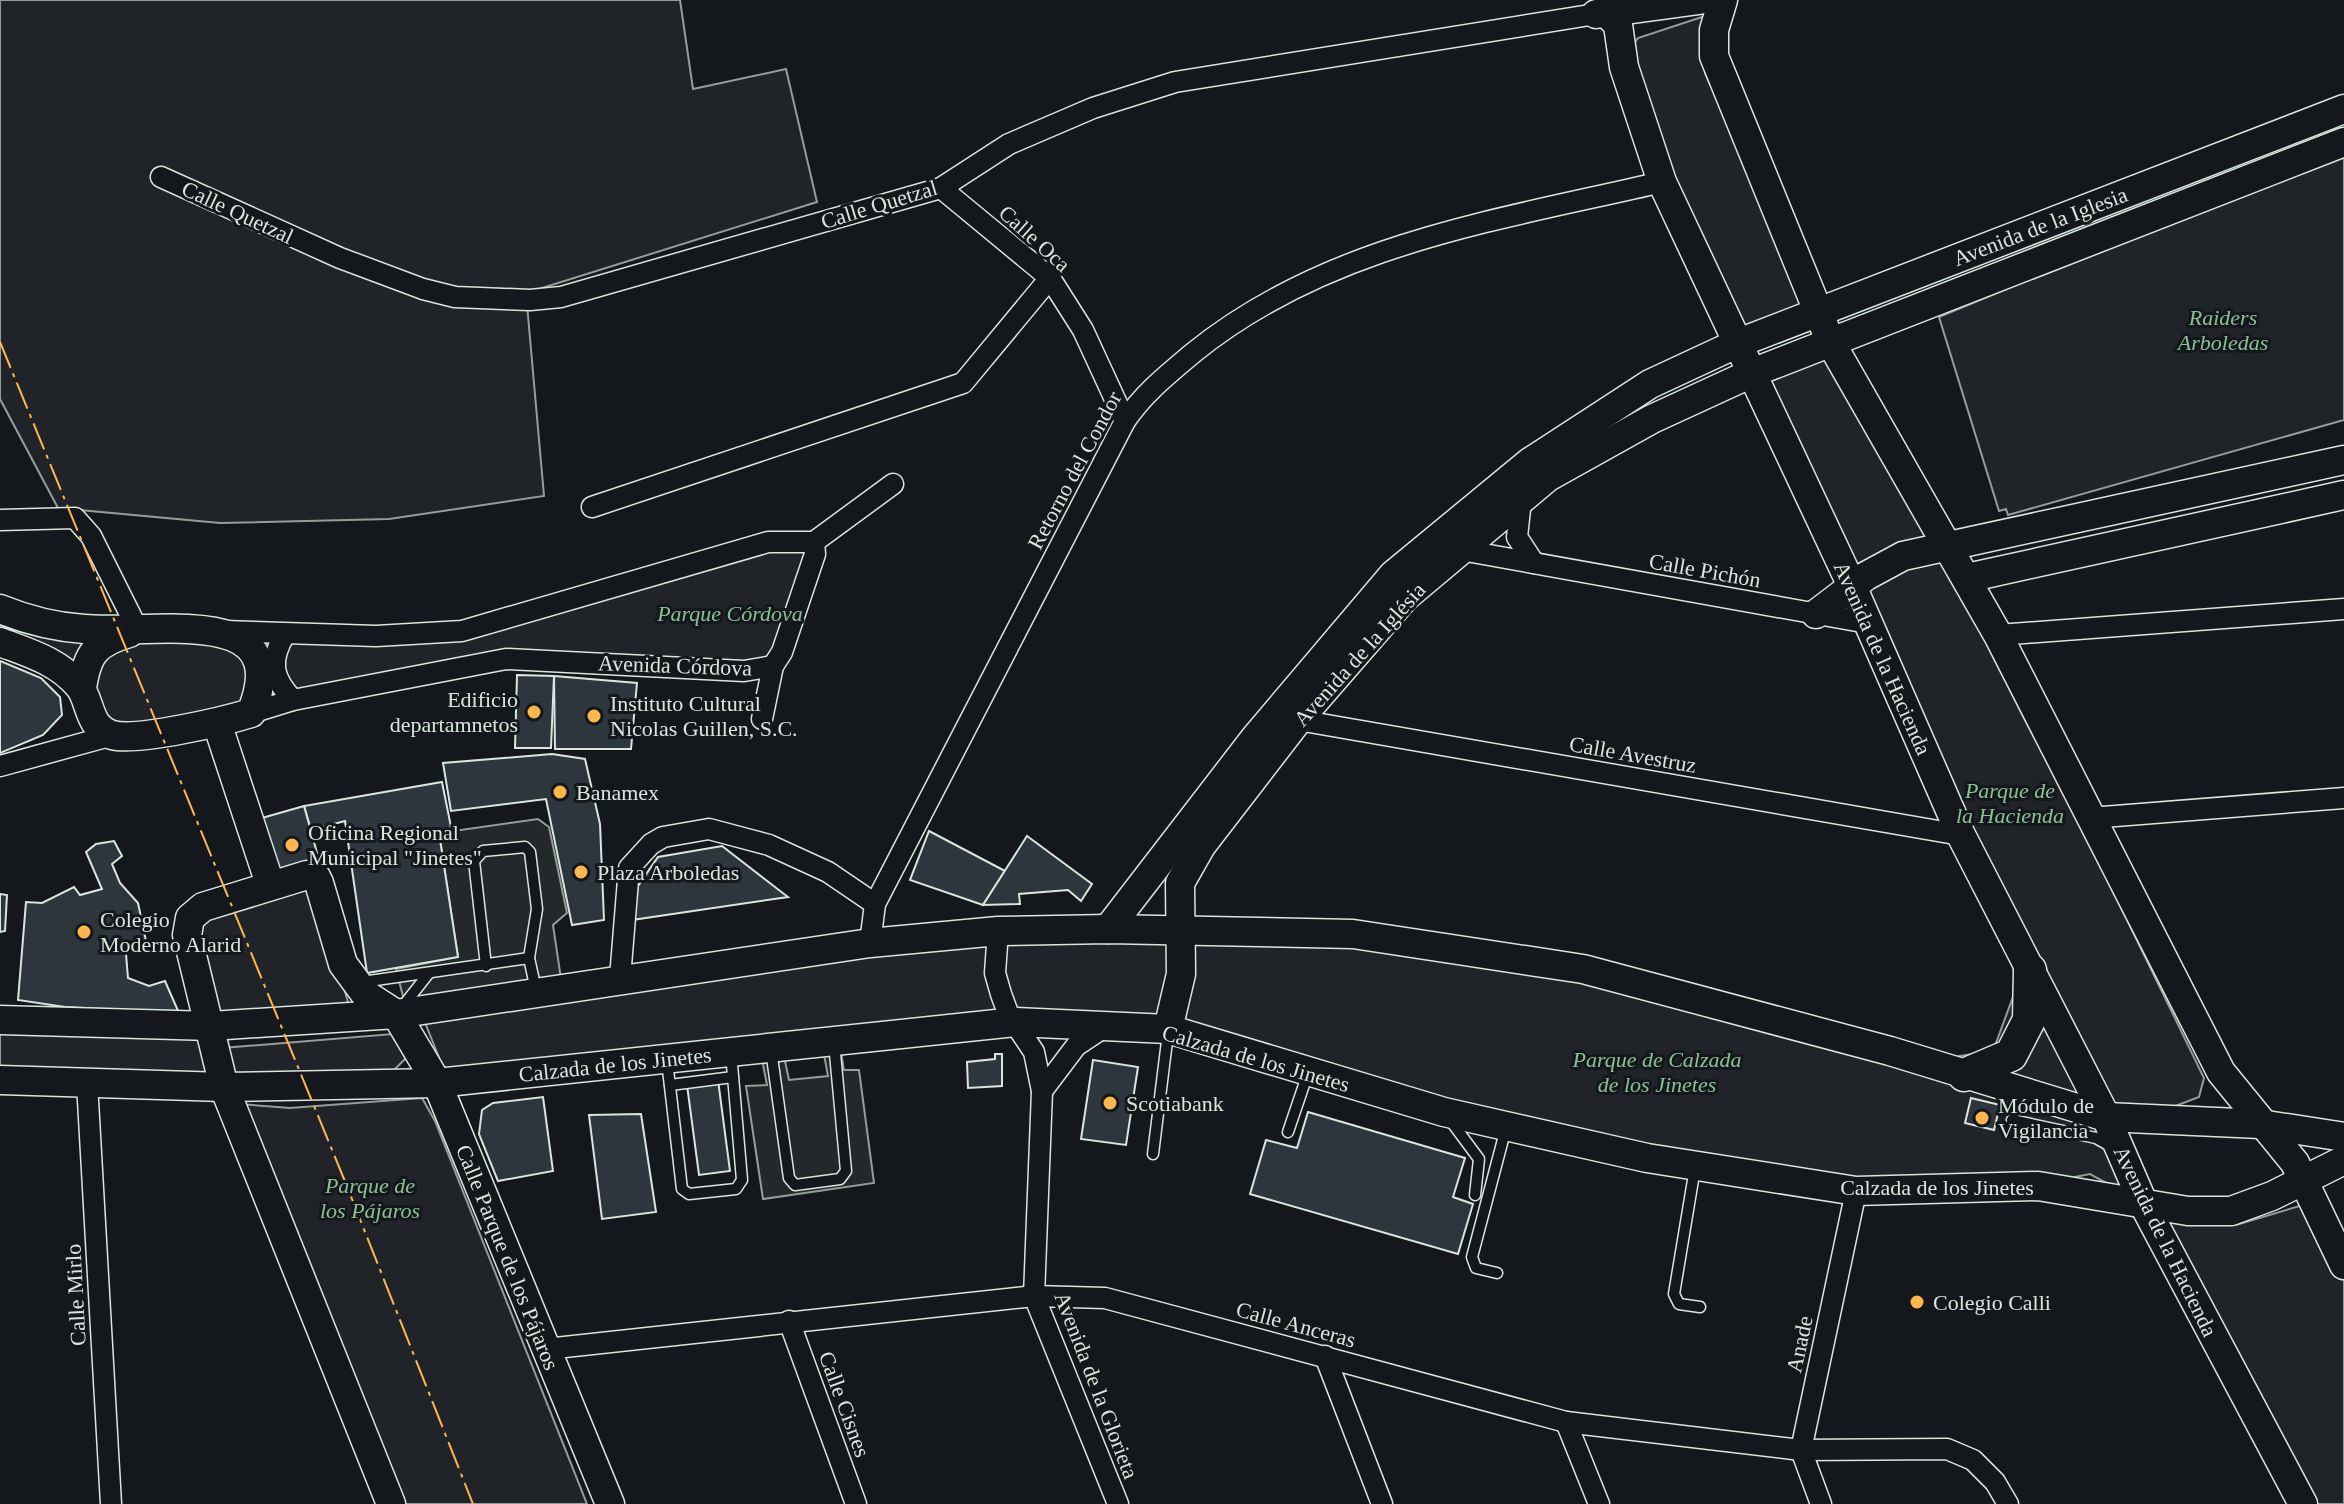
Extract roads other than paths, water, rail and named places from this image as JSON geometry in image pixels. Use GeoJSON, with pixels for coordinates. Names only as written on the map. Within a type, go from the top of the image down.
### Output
{"type":"FeatureCollection","features":[{"type":"Feature","properties":{"kind":"main road","name":"Calle Quetzal"},"geometry":{"type":"LineString","coordinates":[[1602,14],[1699,0]]}},
{"type":"Feature","properties":{"kind":"main road"},"geometry":{"type":"LineString","coordinates":[[1723,0],[1714,30],[1714,56],[1831,343],[1950,546],[1998,635],[2221,1072],[2260,1124],[2279,1140],[2304,1179],[2344,1265]]}},
{"type":"Feature","properties":{"kind":"main road","name":"Avenida de la Hacienda"},"geometry":{"type":"LineString","coordinates":[[1602,14],[1618,25],[1624,67],[1662,182],[1852,586],[1961,835],[2106,1117],[2144,1205],[2303,1504]]}},
{"type":"Feature","properties":{"kind":"main road","name":"Avenida de la Iglesia"},"geometry":{"type":"LineString","coordinates":[[1736,344],[2344,109]]}},
{"type":"Feature","properties":{"kind":"main road","name":"Avenida de la Iglesia"},"geometry":{"type":"LineString","coordinates":[[1752,373],[2344,142]]}},
{"type":"Feature","properties":{"kind":"main road","name":"Avenida de la Iglésia"},"geometry":{"type":"LineString","coordinates":[[1108,929],[1255,738],[1393,575],[1530,462],[1650,384],[1736,344]]}},
{"type":"Feature","properties":{"kind":"main road","name":"Avenida de la Iglésia"},"geometry":{"type":"LineString","coordinates":[[1168,1029],[1181,974],[1180,883],[1201,846],[1298,720],[1404,598],[1548,477],[1652,419],[1752,373]]}},
{"type":"Feature","properties":{"kind":"main road"},"geometry":{"type":"LineString","coordinates":[[1816,614],[1852,586],[1893,561],[2344,460]]}},
{"type":"Feature","properties":{"kind":"main road"},"geometry":{"type":"LineString","coordinates":[[1967,578],[2344,495]]}},
{"type":"Feature","properties":{"kind":"main road"},"geometry":{"type":"LineString","coordinates":[[0,609],[29,620],[85,630],[220,631],[247,643],[260,657],[263,674],[251,713]]}},
{"type":"Feature","properties":{"kind":"main road"},"geometry":{"type":"LineString","coordinates":[[113,735],[97,724],[86,708],[82,688],[86,662],[94,650],[114,637],[138,630]]}},
{"type":"Feature","properties":{"kind":"main road"},"geometry":{"type":"LineString","coordinates":[[0,642],[49,660],[82,688]]}},
{"type":"Feature","properties":{"kind":"main road","name":"Avenida Córdova"},"geometry":{"type":"LineString","coordinates":[[113,735],[217,723],[251,713]]}},
{"type":"Feature","properties":{"kind":"main road"},"geometry":{"type":"LineString","coordinates":[[217,723],[270,884]]}},
{"type":"Feature","properties":{"kind":"main road"},"geometry":{"type":"LineString","coordinates":[[391,1504],[224,1087],[187,935],[190,918],[203,907],[270,884],[307,875],[316,877],[343,964],[365,994],[396,1014]]}},
{"type":"Feature","properties":{"kind":"main road"},"geometry":{"type":"LineString","coordinates":[[0,1020],[211,1026],[396,1014],[620,978],[870,943],[998,931],[1108,929],[1353,934],[1583,969],[1890,1051],[2106,1117],[2260,1124],[2344,1137]]}},
{"type":"Feature","properties":{"kind":"main road"},"geometry":{"type":"LineString","coordinates":[[1964,1075],[2011,1055],[2029,1020],[2030,970]]}},
{"type":"Feature","properties":{"kind":"main road","name":"Calle Parque de los Pájaros"},"geometry":{"type":"LineString","coordinates":[[396,1014],[437,1083],[610,1504]]}},
{"type":"Feature","properties":{"kind":"main road","name":"Calzada de los Jinetes"},"geometry":{"type":"LineString","coordinates":[[0,1080],[224,1087],[437,1083],[668,1072],[732,1064],[771,1048],[834,1041],[1015,1022],[1107,1025],[1168,1029],[1444,1112],[1507,1127],[1695,1166],[1856,1191],[2038,1186],[2144,1205],[2231,1211],[2344,1160]]}},
{"type":"Feature","properties":{"kind":"street","name":"Calle Quetzal"},"geometry":{"type":"LineString","coordinates":[[161,177],[340,258],[423,289],[455,297],[530,300],[561,297],[941,188],[1009,144],[1093,108],[1175,82],[1602,14]]}},
{"type":"Feature","properties":{"kind":"street","name":"Retorno del Condor"},"geometry":{"type":"LineString","coordinates":[[870,943],[875,904],[1125,421],[1142,395],[1211,338],[1294,286],[1375,252],[1662,182]]}},
{"type":"Feature","properties":{"kind":"street","name":"Calle Oca"},"geometry":{"type":"LineString","coordinates":[[941,188],[1050,278],[1083,330],[1125,421]]}},
{"type":"Feature","properties":{"kind":"street"},"geometry":{"type":"LineString","coordinates":[[592,507],[963,383],[1050,278]]}},
{"type":"Feature","properties":{"kind":"street"},"geometry":{"type":"LineString","coordinates":[[220,631],[376,636],[462,631],[768,542],[814,542],[893,484]]}},
{"type":"Feature","properties":{"kind":"street"},"geometry":{"type":"LineString","coordinates":[[1521,500],[1517,537],[1534,563]]}},
{"type":"Feature","properties":{"kind":"street"},"geometry":{"type":"LineString","coordinates":[[0,520],[75,518],[91,536],[138,630]]}},
{"type":"Feature","properties":{"kind":"street","name":"Avenida Córdova"},"geometry":{"type":"LineString","coordinates":[[251,713],[293,700],[506,659],[744,671],[773,666],[782,652],[815,554],[814,542]]}},
{"type":"Feature","properties":{"kind":"street","name":"Calle Pichón"},"geometry":{"type":"LineString","coordinates":[[1461,550],[1868,623]]}},
{"type":"Feature","properties":{"kind":"street"},"geometry":{"type":"LineString","coordinates":[[1998,635],[2344,609]]}},
{"type":"Feature","properties":{"kind":"street"},"geometry":{"type":"LineString","coordinates":[[285,634],[275,651],[273,667],[277,684],[293,700]]}},
{"type":"Feature","properties":{"kind":"street"},"geometry":{"type":"LineString","coordinates":[[762,719],[773,666]]}},
{"type":"Feature","properties":{"kind":"street","name":"Calle Avestruz"},"geometry":{"type":"LineString","coordinates":[[1298,720],[1961,835]]}},
{"type":"Feature","properties":{"kind":"street"},"geometry":{"type":"LineString","coordinates":[[0,766],[113,735]]}},
{"type":"Feature","properties":{"kind":"street"},"geometry":{"type":"LineString","coordinates":[[2090,818],[2344,798]]}},
{"type":"Feature","properties":{"kind":"street"},"geometry":{"type":"LineString","coordinates":[[620,978],[629,868],[651,844],[663,837],[709,829],[769,845],[828,872],[875,904]]}},
{"type":"Feature","properties":{"kind":"street","name":"Avenida de la Glorieta"},"geometry":{"type":"LineString","coordinates":[[998,931],[995,973],[1008,1013],[1034,1052],[1042,1091],[1034,1296],[1118,1504]]}},
{"type":"Feature","properties":{"kind":"street"},"geometry":{"type":"LineString","coordinates":[[1042,1091],[1076,1046],[1107,1025]]}},
{"type":"Feature","properties":{"kind":"street","name":"Calle Mirlo"},"geometry":{"type":"LineString","coordinates":[[87,1083],[111,1504]]}},
{"type":"Feature","properties":{"kind":"street","name":"Anade"},"geometry":{"type":"LineString","coordinates":[[1801,1450],[1856,1191]]}},
{"type":"Feature","properties":{"kind":"street","name":"Calle Anceras"},"geometry":{"type":"LineString","coordinates":[[546,1349],[1034,1296],[1105,1298],[1566,1422],[1801,1450],[1947,1449],[1973,1460],[1995,1482],[2008,1504]]}},
{"type":"Feature","properties":{"kind":"street","name":"Calle Cisnes"},"geometry":{"type":"LineString","coordinates":[[789,1321],[856,1504]]}},
{"type":"Feature","properties":{"kind":"street"},"geometry":{"type":"LineString","coordinates":[[1325,1356],[1382,1504]]}},
{"type":"Feature","properties":{"kind":"street"},"geometry":{"type":"LineString","coordinates":[[1566,1422],[1599,1504]]}},
{"type":"Feature","properties":{"kind":"street"},"geometry":{"type":"LineString","coordinates":[[1801,1450],[1821,1504]]}},
{"type":"Feature","properties":{"kind":"lane"},"geometry":{"type":"LineString","coordinates":[[486,966],[474,861],[483,851],[519,845],[530,852],[538,920],[529,958],[536,992]]}},
{"type":"Feature","properties":{"kind":"lane"},"geometry":{"type":"LineString","coordinates":[[356,982],[529,958]]}},
{"type":"Feature","properties":{"kind":"lane"},"geometry":{"type":"LineString","coordinates":[[396,1014],[429,973]]}},
{"type":"Feature","properties":{"kind":"lane"},"geometry":{"type":"LineString","coordinates":[[1153,1154],[1168,1029]]}},
{"type":"Feature","properties":{"kind":"lane"},"geometry":{"type":"LineString","coordinates":[[771,1048],[789,1178],[795,1185],[840,1179],[846,1171],[834,1041]]}},
{"type":"Feature","properties":{"kind":"lane"},"geometry":{"type":"LineString","coordinates":[[668,1072],[685,1193],[736,1189],[742,1180],[732,1064]]}},
{"type":"Feature","properties":{"kind":"lane"},"geometry":{"type":"LineString","coordinates":[[1288,1132],[1308,1071]]}},
{"type":"Feature","properties":{"kind":"lane"},"geometry":{"type":"LineString","coordinates":[[1444,1112],[1479,1159],[1475,1195]]}},
{"type":"Feature","properties":{"kind":"lane"},"geometry":{"type":"LineString","coordinates":[[2012,1120],[2096,1138],[2121,1152]]}},
{"type":"Feature","properties":{"kind":"lane"},"geometry":{"type":"LineString","coordinates":[[1497,1273],[1476,1268],[1472,1257],[1507,1127]]}},
{"type":"Feature","properties":{"kind":"lane"},"geometry":{"type":"LineString","coordinates":[[1695,1166],[1674,1294],[1679,1304],[1700,1307]]}},
{"type":"Feature","properties":{"kind":"place","name":"Edificio departamnetos"},"geometry":{"type":"Point","coordinates":[534,712]}},
{"type":"Feature","properties":{"kind":"place","name":"Instituto Cultural Nicolas Guillen, S.C."},"geometry":{"type":"Point","coordinates":[594,716]}},
{"type":"Feature","properties":{"kind":"place","name":"Banamex"},"geometry":{"type":"Point","coordinates":[560,792]}},
{"type":"Feature","properties":{"kind":"place","name":"Oficina Regional Municipal \"Jinetes\""},"geometry":{"type":"Point","coordinates":[292,845]}},
{"type":"Feature","properties":{"kind":"place","name":"Plaza Arboledas"},"geometry":{"type":"Point","coordinates":[581,872]}},
{"type":"Feature","properties":{"kind":"place","name":"Colegio Moderno Alarid"},"geometry":{"type":"Point","coordinates":[84,932]}},
{"type":"Feature","properties":{"kind":"place","name":"Scotiabank"},"geometry":{"type":"Point","coordinates":[1110,1103]}},
{"type":"Feature","properties":{"kind":"place","name":"Módulo de Vigilancia"},"geometry":{"type":"Point","coordinates":[1982,1118]}},
{"type":"Feature","properties":{"kind":"place","name":"Colegio Calli"},"geometry":{"type":"Point","coordinates":[1917,1302]}},
{"type":"Feature","properties":{"kind":"park label","name":"Raiders Arboledas"},"geometry":{"type":"Point","coordinates":[2223,330]}},
{"type":"Feature","properties":{"kind":"park label","name":"Parque Córdova"},"geometry":{"type":"Point","coordinates":[730,613]}},
{"type":"Feature","properties":{"kind":"park label","name":"Parque de la Hacienda"},"geometry":{"type":"Point","coordinates":[2010,802]}},
{"type":"Feature","properties":{"kind":"park label","name":"Parque de Calzada de los Jinetes"},"geometry":{"type":"Point","coordinates":[1657,1072]}},
{"type":"Feature","properties":{"kind":"park label","name":"Parque de los Pájaros"},"geometry":{"type":"Point","coordinates":[370,1198]}}]}
